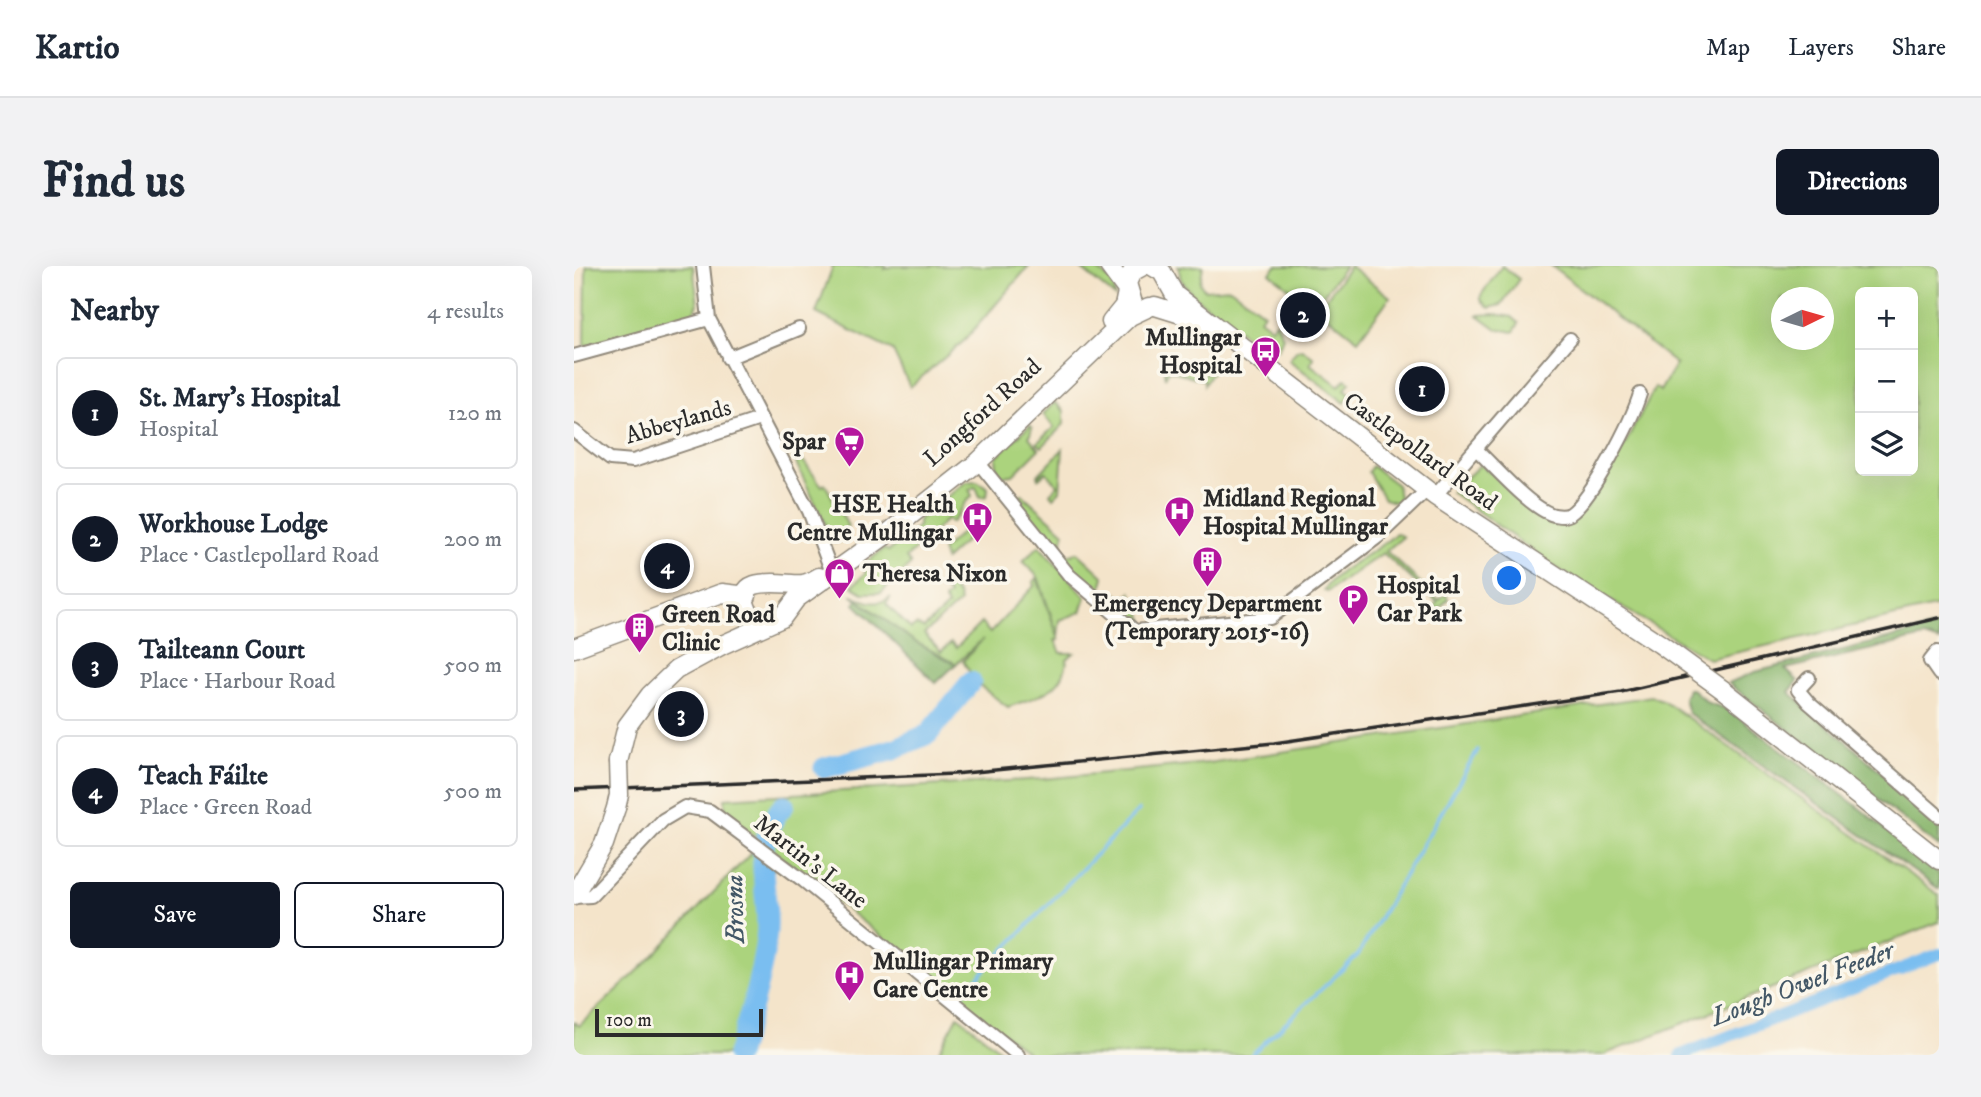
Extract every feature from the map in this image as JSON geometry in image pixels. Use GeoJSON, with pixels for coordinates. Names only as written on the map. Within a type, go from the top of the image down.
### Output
{"type":"FeatureCollection","features":[{"type":"Feature","properties":{"kind":"street","name":"Abbeylands"},"geometry":{"type":"LineString","coordinates":[[703,266],[709,319],[809,511],[831,570]]}},
{"type":"Feature","properties":{"kind":"street"},"geometry":{"type":"LineString","coordinates":[[1109,266],[1136,304],[1187,316],[1429,493]]}},
{"type":"Feature","properties":{"kind":"street"},"geometry":{"type":"LineString","coordinates":[[574,896],[604,844],[616,808],[619,795],[618,762],[627,726],[650,695],[677,670],[759,621],[777,621],[796,599],[900,524],[979,461],[1132,314],[1152,306],[1166,295],[1149,269],[1129,277],[1127,291]]}},
{"type":"Feature","properties":{"kind":"street","name":"Castlepollard Road"},"geometry":{"type":"LineString","coordinates":[[1149,269],[1175,295],[1429,493],[1660,644],[1726,692],[1939,860]]}},
{"type":"Feature","properties":{"kind":"street","name":"Longford Road"},"geometry":{"type":"LineString","coordinates":[[776,583],[802,584],[831,570],[943,480],[1069,366],[1124,306],[1127,291]]}},
{"type":"Feature","properties":{"kind":"street"},"geometry":{"type":"LineString","coordinates":[[574,356],[709,319]]}},
{"type":"Feature","properties":{"kind":"street","name":"Abbeylands"},"geometry":{"type":"LineString","coordinates":[[728,358],[799,329]]}},
{"type":"Feature","properties":{"kind":"street"},"geometry":{"type":"LineString","coordinates":[[979,461],[1069,575],[1135,631],[1270,618],[1379,536],[1429,493],[1476,449],[1570,338]]}},
{"type":"Feature","properties":{"kind":"street"},"geometry":{"type":"LineString","coordinates":[[1476,449],[1536,504],[1550,514],[1564,517],[1572,513],[1590,488],[1633,416],[1640,394]]}},
{"type":"Feature","properties":{"kind":"street","name":"Abbeylands"},"geometry":{"type":"LineString","coordinates":[[574,431],[610,459],[633,461],[760,419]]}},
{"type":"Feature","properties":{"kind":"street"},"geometry":{"type":"LineString","coordinates":[[943,480],[970,461],[979,461]]}},
{"type":"Feature","properties":{"kind":"street"},"geometry":{"type":"LineString","coordinates":[[869,540],[875,541],[900,524]]}},
{"type":"Feature","properties":{"kind":"street"},"geometry":{"type":"LineString","coordinates":[[759,621],[747,609],[747,596],[759,583],[776,583],[788,596],[785,613]]}},
{"type":"Feature","properties":{"kind":"street"},"geometry":{"type":"LineString","coordinates":[[574,648],[722,593],[747,596]]}},
{"type":"Feature","properties":{"kind":"street"},"geometry":{"type":"LineString","coordinates":[[1937,652],[1930,661],[1939,674]]}},
{"type":"Feature","properties":{"kind":"street"},"geometry":{"type":"LineString","coordinates":[[1809,678],[1798,690],[1809,703],[1939,816]]}},
{"type":"Feature","properties":{"kind":"street","name":"Martin's Lane"},"geometry":{"type":"LineString","coordinates":[[574,896],[591,896],[663,820],[685,807],[710,811],[764,851],[1018,1055]]}},
{"type":"Feature","properties":{"kind":"green space"},"geometry":{"type":"Polygon","coordinates":[[[586,266],[693,266],[698,304],[693,314],[630,335],[585,346],[586,266]]]}},
{"type":"Feature","properties":{"kind":"green space"},"geometry":{"type":"Polygon","coordinates":[[[833,266],[886,266],[885,269],[892,266],[1029,266],[965,340],[910,387],[893,351],[816,313],[833,266]]]}},
{"type":"Feature","properties":{"kind":"green space"},"geometry":{"type":"Polygon","coordinates":[[[1078,266],[1097,270],[1108,278],[1115,297],[1078,266]]]}},
{"type":"Feature","properties":{"kind":"green space"},"geometry":{"type":"Polygon","coordinates":[[[1178,266],[1203,266],[1200,283],[1205,290],[1230,288],[1264,313],[1260,319],[1271,327],[1276,321],[1283,337],[1278,349],[1263,349],[1194,296],[1181,280],[1178,266]]]}},
{"type":"Feature","properties":{"kind":"green space"},"geometry":{"type":"Polygon","coordinates":[[[1276,266],[1345,266],[1314,307],[1270,273],[1276,266]]]}},
{"type":"Feature","properties":{"kind":"green space"},"geometry":{"type":"Polygon","coordinates":[[[1350,266],[1390,297],[1358,340],[1318,309],[1350,266]]]}},
{"type":"Feature","properties":{"kind":"green space"},"geometry":{"type":"Polygon","coordinates":[[[1502,266],[1519,279],[1501,305],[1489,308],[1481,300],[1481,295],[1502,266]]]}},
{"type":"Feature","properties":{"kind":"green space"},"geometry":{"type":"Polygon","coordinates":[[[1552,266],[1939,266],[1939,606],[1709,659],[1558,569],[1451,492],[1480,465],[1532,509],[1555,521],[1568,523],[1583,511],[1607,478],[1655,387],[1660,391],[1676,364],[1552,266]]]}},
{"type":"Feature","properties":{"kind":"green space"},"geometry":{"type":"Polygon","coordinates":[[[1478,315],[1512,317],[1519,323],[1514,332],[1497,329],[1478,315]]]}},
{"type":"Feature","properties":{"kind":"green space"},"geometry":{"type":"Polygon","coordinates":[[[1302,349],[1314,358],[1310,364],[1339,386],[1345,379],[1350,382],[1345,389],[1351,394],[1345,403],[1289,360],[1297,350],[1302,349]]]}},
{"type":"Feature","properties":{"kind":"green space"},"geometry":{"type":"Polygon","coordinates":[[[1186,360],[1206,374],[1210,368],[1214,369],[1204,385],[1204,380],[1169,370],[1165,378],[1165,366],[1177,366],[1186,360]]]}},
{"type":"Feature","properties":{"kind":"green space"},"geometry":{"type":"Polygon","coordinates":[[[1055,402],[1064,411],[1064,424],[1042,447],[1037,443],[1054,427],[1043,414],[1055,402]]]}},
{"type":"Feature","properties":{"kind":"green space"},"geometry":{"type":"Polygon","coordinates":[[[1030,425],[1032,428],[1029,437],[1039,449],[1013,475],[1003,476],[997,470],[996,457],[1030,425]]]}},
{"type":"Feature","properties":{"kind":"green space"},"geometry":{"type":"Polygon","coordinates":[[[792,446],[822,486],[825,484],[848,526],[843,530],[847,539],[834,543],[789,448],[792,446]]]}},
{"type":"Feature","properties":{"kind":"green space"},"geometry":{"type":"Polygon","coordinates":[[[1063,449],[1060,491],[1053,498],[1050,493],[1058,485],[1046,472],[1039,478],[1038,475],[1063,449]]]}},
{"type":"Feature","properties":{"kind":"green space"},"geometry":{"type":"Polygon","coordinates":[[[1372,466],[1397,485],[1399,498],[1402,498],[1397,503],[1384,499],[1368,472],[1372,466]]]}},
{"type":"Feature","properties":{"kind":"green space"},"geometry":{"type":"Polygon","coordinates":[[[977,481],[988,488],[987,496],[980,497],[976,487],[969,489],[972,496],[954,520],[951,523],[947,519],[906,558],[911,564],[881,593],[863,593],[852,586],[866,573],[863,565],[884,549],[889,551],[918,526],[918,520],[966,482],[977,481]]]}},
{"type":"Feature","properties":{"kind":"green space"},"geometry":{"type":"Polygon","coordinates":[[[1022,494],[1064,532],[1062,543],[1057,546],[1048,541],[1017,500],[1022,494]]]}},
{"type":"Feature","properties":{"kind":"green space"},"geometry":{"type":"Polygon","coordinates":[[[968,527],[974,533],[945,560],[942,550],[968,527]]]}},
{"type":"Feature","properties":{"kind":"green space"},"geometry":{"type":"Polygon","coordinates":[[[1396,533],[1403,537],[1386,551],[1439,600],[1446,593],[1448,599],[1439,609],[1433,609],[1437,602],[1383,553],[1327,592],[1324,590],[1339,574],[1396,533]]]}},
{"type":"Feature","properties":{"kind":"green space"},"geometry":{"type":"Polygon","coordinates":[[[1039,546],[1086,597],[1081,612],[1060,620],[1058,636],[1038,577],[1023,561],[1039,546]]]}},
{"type":"Feature","properties":{"kind":"green space"},"geometry":{"type":"Polygon","coordinates":[[[1077,552],[1104,577],[1101,588],[1095,589],[1067,563],[1068,555],[1077,552]]]}},
{"type":"Feature","properties":{"kind":"green space"},"geometry":{"type":"Polygon","coordinates":[[[1037,578],[1061,653],[1074,653],[1067,659],[1061,679],[1055,686],[1047,692],[1008,707],[977,684],[963,661],[983,639],[956,664],[915,642],[852,595],[872,602],[881,602],[891,597],[886,604],[911,629],[916,625],[924,628],[948,606],[944,600],[949,595],[941,585],[945,581],[958,595],[960,602],[924,634],[941,652],[951,643],[956,648],[981,623],[990,633],[1035,585],[1033,582],[1037,578]]]}},
{"type":"Feature","properties":{"kind":"green space"},"geometry":{"type":"Polygon","coordinates":[[[1131,592],[1144,620],[1137,620],[1117,603],[1117,594],[1124,600],[1131,592]]]}},
{"type":"Feature","properties":{"kind":"green space"},"geometry":{"type":"Polygon","coordinates":[[[851,595],[915,642],[956,664],[936,683],[855,604],[857,600],[851,595]]]}},
{"type":"Feature","properties":{"kind":"green space"},"geometry":{"type":"Polygon","coordinates":[[[1939,626],[1939,642],[1924,637],[1785,669],[1798,681],[1789,692],[1939,822],[1939,847],[1728,683],[1755,672],[1939,626]]]}},
{"type":"Feature","properties":{"kind":"green space"},"geometry":{"type":"Polygon","coordinates":[[[1688,689],[1692,689],[1708,703],[1727,709],[1857,806],[1939,874],[1939,889],[1688,713],[1684,698],[1688,689]]]}},
{"type":"Feature","properties":{"kind":"green space"},"geometry":{"type":"Polygon","coordinates":[[[1652,696],[1664,701],[1939,895],[1939,922],[1603,1055],[1031,1055],[725,813],[725,798],[1043,779],[1208,763],[1652,696]]]}},
{"type":"Feature","properties":{"kind":"green space"},"geometry":{"type":"Polygon","coordinates":[[[753,851],[776,867],[766,878],[772,927],[764,989],[736,1055],[574,1055],[574,1022],[579,1026],[645,964],[753,851]]]}},
{"type":"Feature","properties":{"kind":"green space"},"geometry":{"type":"Polygon","coordinates":[[[958,1016],[1006,1055],[937,1055],[958,1016]]]}},
{"type":"Feature","properties":{"kind":"waterway","name":"Brosna"},"geometry":{"type":"LineString","coordinates":[[824,768],[894,749],[928,734],[971,682]]}},
{"type":"Feature","properties":{"kind":"waterway"},"geometry":{"type":"LineString","coordinates":[[1251,1055],[1358,955],[1478,750]]}},
{"type":"Feature","properties":{"kind":"waterway","name":"Brosna"},"geometry":{"type":"LineString","coordinates":[[737,1055],[764,955],[767,922],[763,854],[766,838],[772,821],[784,805]]}},
{"type":"Feature","properties":{"kind":"waterway"},"geometry":{"type":"LineString","coordinates":[[956,1000],[1139,810]]}},
{"type":"Feature","properties":{"kind":"waterway","name":"Lough Owel Feeder"},"geometry":{"type":"LineString","coordinates":[[1681,1055],[1939,954]]}},
{"type":"Feature","properties":{"kind":"railway"},"geometry":{"type":"LineString","coordinates":[[574,790],[954,774],[1274,743],[1621,692],[1939,618]]}},
{"type":"Feature","properties":{"kind":"place","name":"Workhouse Lodge"},"geometry":{"type":"Point","coordinates":[1303,315]}},
{"type":"Feature","properties":{"kind":"place","name":"Mullingar Hospital"},"geometry":{"type":"Point","coordinates":[1265,378]}},
{"type":"Feature","properties":{"kind":"place","name":"St. Mary's Hospital"},"geometry":{"type":"Point","coordinates":[1422,389]}},
{"type":"Feature","properties":{"kind":"place","name":"Spar"},"geometry":{"type":"Point","coordinates":[849,468]}},
{"type":"Feature","properties":{"kind":"place","name":"Midland Regional Hospital Mullingar"},"geometry":{"type":"Point","coordinates":[1180,539]}},
{"type":"Feature","properties":{"kind":"place","name":"HSE Health Centre Mullingar"},"geometry":{"type":"Point","coordinates":[977,545]}},
{"type":"Feature","properties":{"kind":"place","name":"Teach Fáilte"},"geometry":{"type":"Point","coordinates":[667,566]}},
{"type":"Feature","properties":{"kind":"place","name":"Emergency Department (Temporary 2015-16)"},"geometry":{"type":"Point","coordinates":[1207,588]}},
{"type":"Feature","properties":{"kind":"place","name":"Theresa Nixon"},"geometry":{"type":"Point","coordinates":[840,600]}},
{"type":"Feature","properties":{"kind":"place","name":"Hospital Car Park"},"geometry":{"type":"Point","coordinates":[1354,626]}},
{"type":"Feature","properties":{"kind":"place","name":"Green Road Clinic"},"geometry":{"type":"Point","coordinates":[639,655]}},
{"type":"Feature","properties":{"kind":"place","name":"Tailteann Court"},"geometry":{"type":"Point","coordinates":[681,714]}},
{"type":"Feature","properties":{"kind":"place","name":"Mullingar Primary Care Centre"},"geometry":{"type":"Point","coordinates":[850,1002]}}]}
